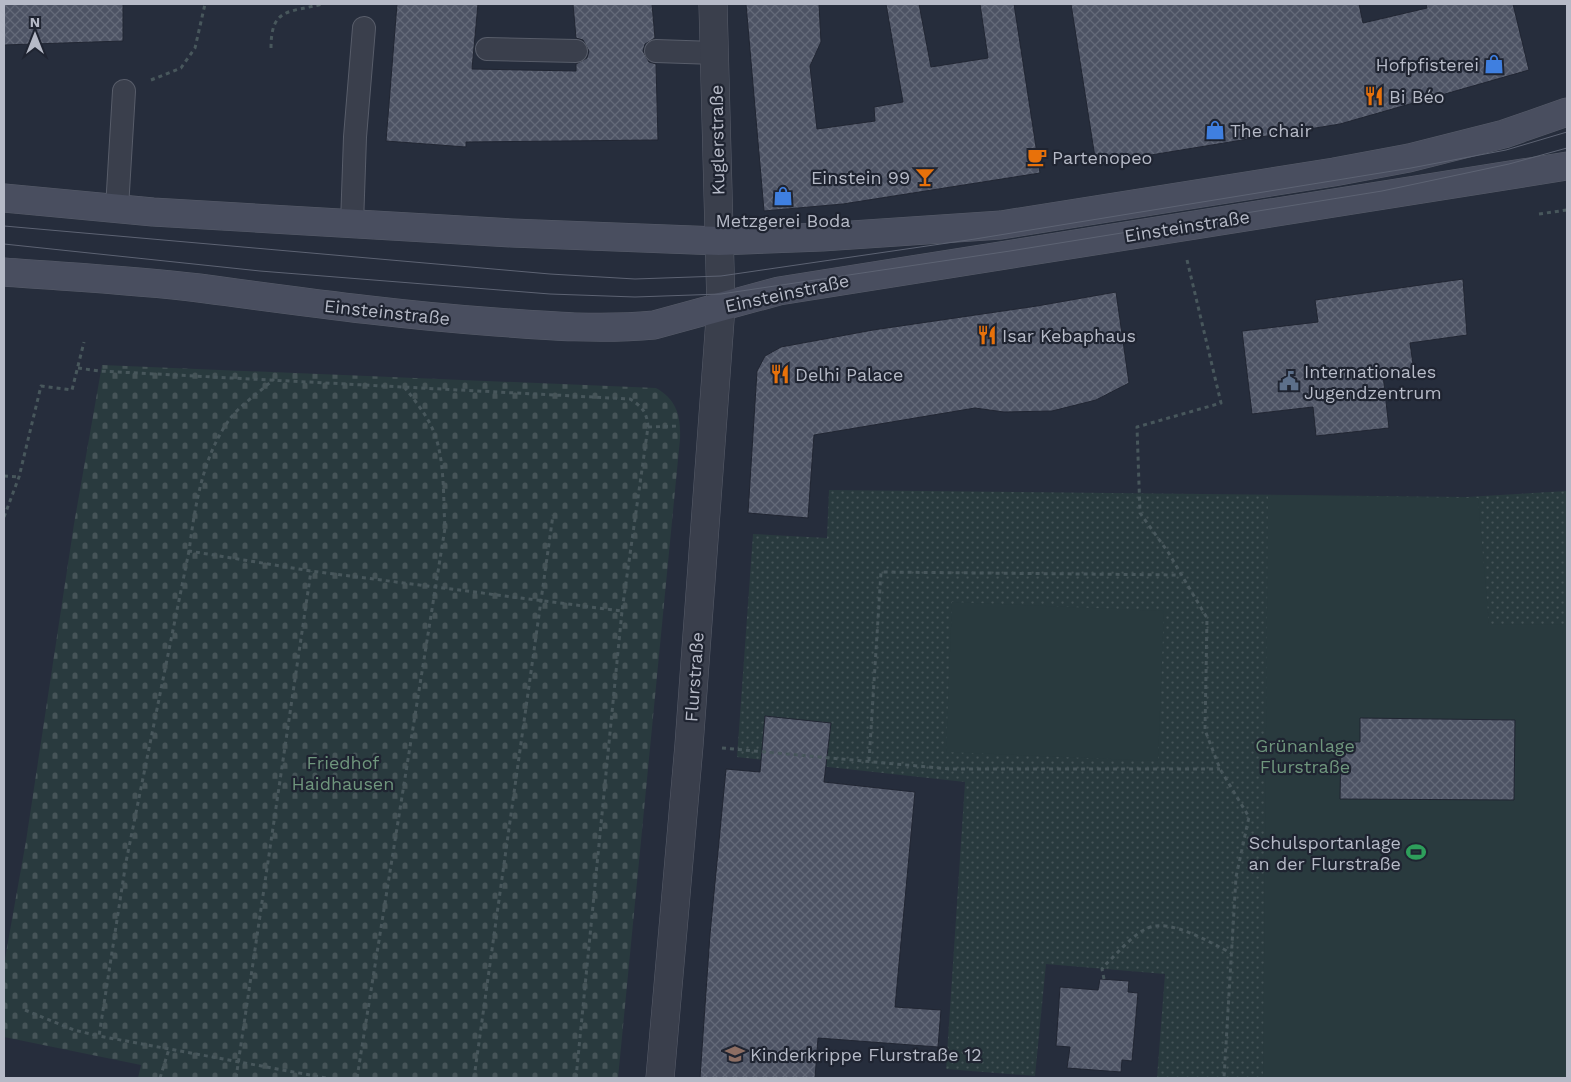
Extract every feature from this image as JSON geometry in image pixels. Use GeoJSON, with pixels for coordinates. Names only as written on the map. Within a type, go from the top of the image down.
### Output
{"type":"FeatureCollection","features":[{"type":"Feature","properties":{"kind":"main road","name":"Einsteinstraße"},"geometry":{"type":"LineString","coordinates":[[4,198],[352,224],[512,233],[719,241],[1001,225],[1409,158],[1504,134],[1567,112]]}},
{"type":"Feature","properties":{"kind":"main road","name":"Einsteinstraße"},"geometry":{"type":"LineString","coordinates":[[4,272],[196,288],[360,310],[559,327],[654,325],[721,306],[798,288],[1567,166]]}},
{"type":"Feature","properties":{"kind":"street","name":"Kuglerstraße"},"geometry":{"type":"LineString","coordinates":[[713,4],[721,276]]}},
{"type":"Feature","properties":{"kind":"street","name":"Flurstraße"},"geometry":{"type":"LineString","coordinates":[[660,1078],[689,745],[721,306],[721,276]]}},
{"type":"Feature","properties":{"kind":"lane"},"geometry":{"type":"LineString","coordinates":[[352,224],[355,137],[364,28]]}},
{"type":"Feature","properties":{"kind":"lane"},"geometry":{"type":"LineString","coordinates":[[487,49],[576,51]]}},
{"type":"Feature","properties":{"kind":"lane"},"geometry":{"type":"LineString","coordinates":[[656,51],[715,53]]}},
{"type":"Feature","properties":{"kind":"lane"},"geometry":{"type":"LineString","coordinates":[[118,208],[124,91]]}},
{"type":"Feature","properties":{"kind":"path"},"geometry":{"type":"LineString","coordinates":[[124,91],[181,68],[195,48],[205,4]]}},
{"type":"Feature","properties":{"kind":"path"},"geometry":{"type":"LineString","coordinates":[[271,48],[271,30],[275,21],[285,13],[322,4]]}},
{"type":"Feature","properties":{"kind":"path"},"geometry":{"type":"LineString","coordinates":[[1539,214],[1567,210]]}},
{"type":"Feature","properties":{"kind":"path"},"geometry":{"type":"LineString","coordinates":[[1175,229],[1189,266],[1220,403],[1137,428],[1140,513],[1168,552],[1207,618],[1205,730],[1220,769],[1249,817],[1236,877],[1224,1078]]}},
{"type":"Feature","properties":{"kind":"path"},"geometry":{"type":"LineString","coordinates":[[4,517],[19,477],[41,386],[72,390],[84,342]]}},
{"type":"Feature","properties":{"kind":"path"},"geometry":{"type":"LineString","coordinates":[[78,368],[100,371],[630,399],[640,405],[647,415],[648,428],[622,611],[576,1078]]}},
{"type":"Feature","properties":{"kind":"path"},"geometry":{"type":"LineString","coordinates":[[99,1036],[126,862],[189,551],[195,508],[208,462],[229,420],[274,379]]}},
{"type":"Feature","properties":{"kind":"path"},"geometry":{"type":"LineString","coordinates":[[357,1078],[445,528],[442,479],[436,438],[422,409],[404,388]]}},
{"type":"Feature","properties":{"kind":"path"},"geometry":{"type":"LineString","coordinates":[[648,428],[689,425]]}},
{"type":"Feature","properties":{"kind":"path"},"geometry":{"type":"LineString","coordinates":[[4,476],[19,477]]}},
{"type":"Feature","properties":{"kind":"path"},"geometry":{"type":"LineString","coordinates":[[474,1078],[554,515]]}},
{"type":"Feature","properties":{"kind":"path"},"geometry":{"type":"LineString","coordinates":[[189,551],[311,571],[622,611]]}},
{"type":"Feature","properties":{"kind":"path"},"geometry":{"type":"LineString","coordinates":[[236,1078],[240,1062],[311,571]]}},
{"type":"Feature","properties":{"kind":"path"},"geometry":{"type":"LineString","coordinates":[[869,761],[881,572],[1181,575]]}},
{"type":"Feature","properties":{"kind":"path"},"geometry":{"type":"LineString","coordinates":[[689,745],[950,769],[1220,769]]}},
{"type":"Feature","properties":{"kind":"path"},"geometry":{"type":"LineString","coordinates":[[1104,979],[1102,969],[1128,944],[1148,928],[1162,924],[1200,938],[1232,953]]}},
{"type":"Feature","properties":{"kind":"path"},"geometry":{"type":"LineString","coordinates":[[25,1010],[74,1030],[99,1036],[326,1078]]}},
{"type":"Feature","properties":{"kind":"path"},"geometry":{"type":"LineString","coordinates":[[160,1078],[168,1049]]}},
{"type":"Feature","properties":{"kind":"path"},"geometry":{"type":"LineString","coordinates":[[298,1078],[299,1073]]}},
{"type":"Feature","properties":{"kind":"green space","name":"Friedhof Haidhausen"},"geometry":{"type":"Polygon","coordinates":[[[102,365],[656,388],[673,403],[680,423],[680,439],[618,1078],[138,1078],[141,1065],[4,1037],[4,964],[26,841],[74,524],[102,365]]]}},
{"type":"Feature","properties":{"kind":"green space","name":"Grünanlage Flurstraße"},"geometry":{"type":"Polygon","coordinates":[[[829,490],[1466,497],[1567,491],[1567,1078],[1157,1078],[1165,974],[1046,964],[1035,1076],[946,1069],[965,782],[737,757],[753,534],[827,538],[829,490]]]}},
{"type":"Feature","properties":{"kind":"green space","name":"Schulsportanlage an der Flurstraße"},"geometry":{"type":"Polygon","coordinates":[[[1268,495],[1478,498],[1489,624],[1567,625],[1567,1078],[1263,1078],[1268,495]]]}},
{"type":"Feature","properties":{"kind":"green space"},"geometry":{"type":"Polygon","coordinates":[[[952,602],[1164,611],[1158,761],[946,752],[952,602]]]}},
{"type":"Feature","properties":{"kind":"building"},"geometry":{"type":"Polygon","coordinates":[[[4,4],[123,4],[123,41],[4,45],[4,4]]]}},
{"type":"Feature","properties":{"kind":"building"},"geometry":{"type":"Polygon","coordinates":[[[397,4],[478,4],[472,69],[576,71],[576,64],[587,58],[589,51],[583,40],[576,38],[573,4],[652,4],[655,38],[645,44],[643,51],[649,62],[656,64],[658,140],[466,142],[466,147],[386,141],[397,4]]]}},
{"type":"Feature","properties":{"kind":"building"},"geometry":{"type":"Polygon","coordinates":[[[746,4],[819,4],[821,42],[810,66],[817,129],[875,121],[874,107],[903,102],[886,4],[919,4],[931,67],[988,58],[980,4],[1014,4],[1040,173],[843,204],[764,211],[746,4]]]}},
{"type":"Feature","properties":{"kind":"building"},"geometry":{"type":"Polygon","coordinates":[[[1071,4],[1359,4],[1363,23],[1427,8],[1426,4],[1513,4],[1529,70],[1340,124],[1096,164],[1071,4]]]}},
{"type":"Feature","properties":{"kind":"building"},"geometry":{"type":"Polygon","coordinates":[[[1463,279],[1467,335],[1410,343],[1414,371],[1383,375],[1389,428],[1316,436],[1313,407],[1252,414],[1242,331],[1318,322],[1315,300],[1463,279]]]}},
{"type":"Feature","properties":{"kind":"building"},"geometry":{"type":"Polygon","coordinates":[[[1116,292],[1129,383],[1096,400],[1052,411],[1004,412],[975,408],[814,435],[808,518],[748,513],[757,371],[765,356],[781,347],[873,330],[1037,306],[1116,292]]]}},
{"type":"Feature","properties":{"kind":"building"},"geometry":{"type":"Polygon","coordinates":[[[765,716],[831,723],[824,782],[915,792],[895,1007],[941,1010],[938,1047],[818,1038],[815,1078],[700,1078],[710,934],[726,769],[760,772],[765,716]]]}},
{"type":"Feature","properties":{"kind":"building"},"geometry":{"type":"Polygon","coordinates":[[[1360,718],[1515,720],[1514,800],[1340,799],[1341,742],[1360,742],[1360,718]]]}},
{"type":"Feature","properties":{"kind":"building"},"geometry":{"type":"Polygon","coordinates":[[[1100,979],[1129,981],[1128,992],[1138,993],[1132,1061],[1122,1060],[1121,1072],[1067,1068],[1070,1047],[1056,1046],[1060,987],[1098,990],[1100,979]]]}},
{"type":"Feature","properties":{"kind":"tram line"},"geometry":{"type":"LineString","coordinates":[[4,226],[550,274],[635,279],[721,276],[975,239],[1411,168],[1506,150],[1567,132]]}},
{"type":"Feature","properties":{"kind":"tram line"},"geometry":{"type":"LineString","coordinates":[[4,244],[260,271],[550,294],[635,297],[721,294],[1010,251],[1382,191],[1509,164],[1567,148]]}},
{"type":"Feature","properties":{"kind":"place","name":"Hofpfisterei"},"geometry":{"type":"Point","coordinates":[1494,64]}},
{"type":"Feature","properties":{"kind":"place","name":"Bi Béo"},"geometry":{"type":"Point","coordinates":[1374,96]}},
{"type":"Feature","properties":{"kind":"place","name":"The chair"},"geometry":{"type":"Point","coordinates":[1215,130]}},
{"type":"Feature","properties":{"kind":"place","name":"Partenopeo"},"geometry":{"type":"Point","coordinates":[1037,157]}},
{"type":"Feature","properties":{"kind":"place","name":"Einstein 99"},"geometry":{"type":"Point","coordinates":[925,177]}},
{"type":"Feature","properties":{"kind":"place","name":"Metzgerei Boda"},"geometry":{"type":"Point","coordinates":[783,196]}},
{"type":"Feature","properties":{"kind":"place","name":"Isar Kebaphaus"},"geometry":{"type":"Point","coordinates":[987,335]}},
{"type":"Feature","properties":{"kind":"place","name":"Delhi Palace"},"geometry":{"type":"Point","coordinates":[780,374]}},
{"type":"Feature","properties":{"kind":"place","name":"Internationales Jugendzentrum"},"geometry":{"type":"Point","coordinates":[1289,381]}},
{"type":"Feature","properties":{"kind":"place","name":"Schulsportanlage an der Flurstraße"},"geometry":{"type":"Point","coordinates":[1416,852]}},
{"type":"Feature","properties":{"kind":"place","name":"Kinderkrippe Flurstraße 12"},"geometry":{"type":"Point","coordinates":[735,1054]}}]}
